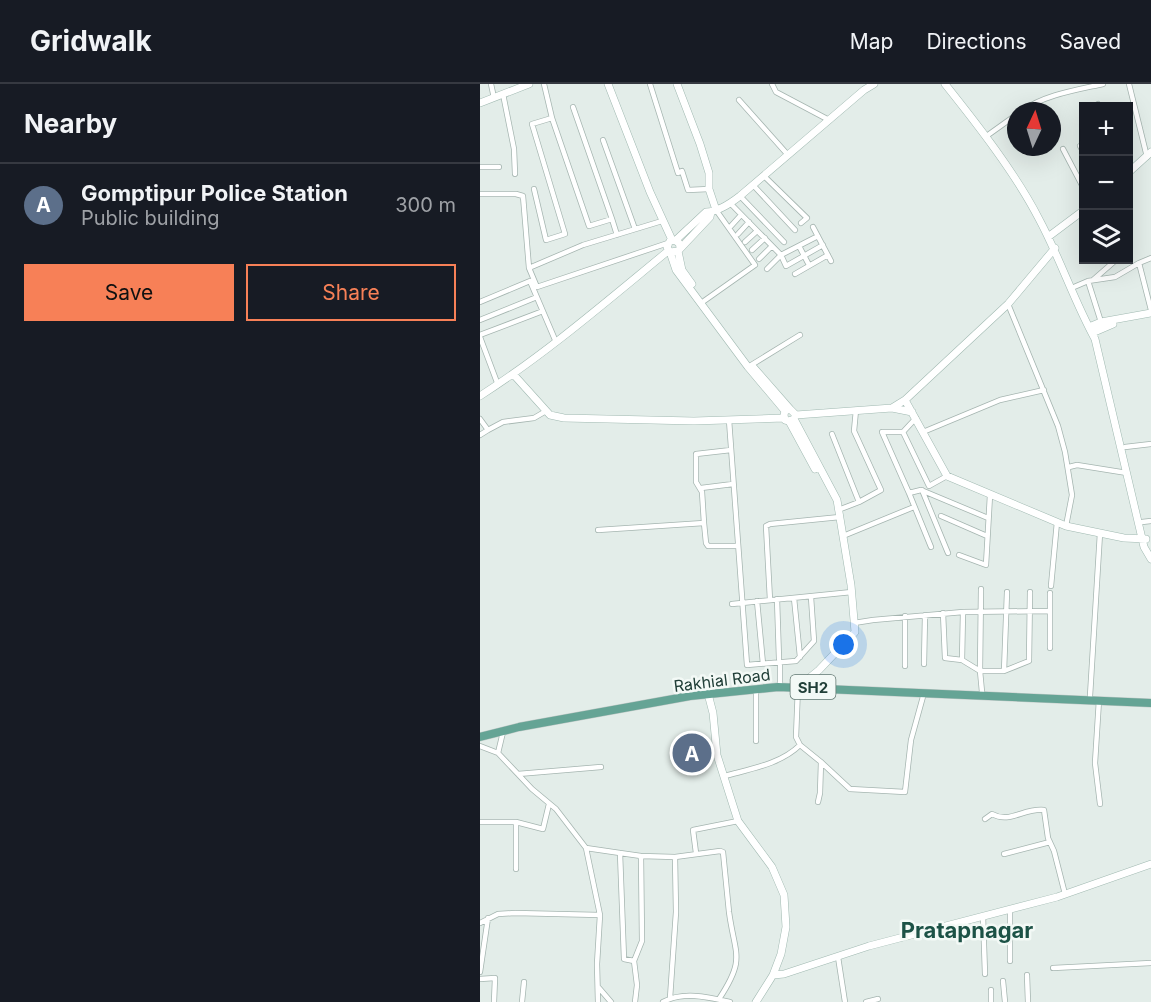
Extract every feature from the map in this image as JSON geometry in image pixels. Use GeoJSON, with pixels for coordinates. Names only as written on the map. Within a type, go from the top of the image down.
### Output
{"type":"FeatureCollection","features":[{"type":"Feature","properties":{"kind":"main road","name":"Rakhial Road"},"geometry":{"type":"LineString","coordinates":[[480,734],[707,692],[780,683],[924,693],[1151,701]]}},
{"type":"Feature","properties":{"kind":"main road","name":"Rakhial Road"},"geometry":{"type":"LineString","coordinates":[[480,734],[503,732],[519,727],[707,692],[801,685],[1090,696],[1151,701]]}},
{"type":"Feature","properties":{"kind":"street"},"geometry":{"type":"LineString","coordinates":[[491,84],[494,98]]}},
{"type":"Feature","properties":{"kind":"street"},"geometry":{"type":"LineString","coordinates":[[480,103],[530,84]]}},
{"type":"Feature","properties":{"kind":"street"},"geometry":{"type":"LineString","coordinates":[[544,84],[552,118],[589,226],[612,219]]}},
{"type":"Feature","properties":{"kind":"street"},"geometry":{"type":"LineString","coordinates":[[608,84],[682,270],[749,366]]}},
{"type":"Feature","properties":{"kind":"street"},"geometry":{"type":"LineString","coordinates":[[650,84],[678,173],[682,171],[688,190],[709,189]]}},
{"type":"Feature","properties":{"kind":"street"},"geometry":{"type":"LineString","coordinates":[[677,84],[709,173],[713,211],[755,266],[704,301]]}},
{"type":"Feature","properties":{"kind":"street"},"geometry":{"type":"LineString","coordinates":[[772,84],[776,92],[829,120]]}},
{"type":"Feature","properties":{"kind":"street"},"geometry":{"type":"LineString","coordinates":[[480,396],[514,375],[556,342],[710,217],[713,211],[740,196],[874,84]]}},
{"type":"Feature","properties":{"kind":"street"},"geometry":{"type":"LineString","coordinates":[[945,84],[1023,190],[1050,236]]}},
{"type":"Feature","properties":{"kind":"street"},"geometry":{"type":"LineString","coordinates":[[950,84],[1026,188],[1092,329],[1099,338],[1142,522],[1144,547],[1151,558]]}},
{"type":"Feature","properties":{"kind":"street"},"geometry":{"type":"LineString","coordinates":[[1039,102],[1075,90],[1103,84]]}},
{"type":"Feature","properties":{"kind":"street"},"geometry":{"type":"LineString","coordinates":[[1129,84],[1149,155],[1133,168]]}},
{"type":"Feature","properties":{"kind":"street"},"geometry":{"type":"LineString","coordinates":[[503,94],[514,149],[515,174]]}},
{"type":"Feature","properties":{"kind":"street"},"geometry":{"type":"LineString","coordinates":[[739,100],[788,155]]}},
{"type":"Feature","properties":{"kind":"street"},"geometry":{"type":"LineString","coordinates":[[573,107],[616,235]]}},
{"type":"Feature","properties":{"kind":"street"},"geometry":{"type":"LineString","coordinates":[[534,189],[546,240],[565,234],[532,124],[552,118]]}},
{"type":"Feature","properties":{"kind":"street"},"geometry":{"type":"LineString","coordinates":[[988,135],[1007,121]]}},
{"type":"Feature","properties":{"kind":"street"},"geometry":{"type":"LineString","coordinates":[[603,140],[635,229]]}},
{"type":"Feature","properties":{"kind":"street"},"geometry":{"type":"LineString","coordinates":[[1063,149],[1079,179]]}},
{"type":"Feature","properties":{"kind":"street"},"geometry":{"type":"LineString","coordinates":[[480,167],[499,167]]}},
{"type":"Feature","properties":{"kind":"street"},"geometry":{"type":"LineString","coordinates":[[764,176],[807,218],[801,224]]}},
{"type":"Feature","properties":{"kind":"street"},"geometry":{"type":"LineString","coordinates":[[753,185],[795,230]]}},
{"type":"Feature","properties":{"kind":"street"},"geometry":{"type":"LineString","coordinates":[[480,194],[523,196],[529,268],[537,297],[556,342]]}},
{"type":"Feature","properties":{"kind":"street"},"geometry":{"type":"LineString","coordinates":[[740,196],[784,242]]}},
{"type":"Feature","properties":{"kind":"street"},"geometry":{"type":"LineString","coordinates":[[730,203],[781,255],[786,266],[823,245]]}},
{"type":"Feature","properties":{"kind":"street"},"geometry":{"type":"LineString","coordinates":[[1050,236],[1079,213]]}},
{"type":"Feature","properties":{"kind":"street"},"geometry":{"type":"LineString","coordinates":[[730,226],[741,215]]}},
{"type":"Feature","properties":{"kind":"street"},"geometry":{"type":"LineString","coordinates":[[529,268],[583,245],[662,221]]}},
{"type":"Feature","properties":{"kind":"street"},"geometry":{"type":"LineString","coordinates":[[738,234],[749,222]]}},
{"type":"Feature","properties":{"kind":"street"},"geometry":{"type":"LineString","coordinates":[[813,227],[831,261]]}},
{"type":"Feature","properties":{"kind":"street"},"geometry":{"type":"LineString","coordinates":[[745,242],[757,231]]}},
{"type":"Feature","properties":{"kind":"street"},"geometry":{"type":"LineString","coordinates":[[767,269],[781,255],[818,236]]}},
{"type":"Feature","properties":{"kind":"street"},"geometry":{"type":"LineString","coordinates":[[752,250],[765,238]]}},
{"type":"Feature","properties":{"kind":"street"},"geometry":{"type":"LineString","coordinates":[[535,287],[673,246]]}},
{"type":"Feature","properties":{"kind":"street"},"geometry":{"type":"LineString","coordinates":[[673,246],[676,270],[790,416],[837,500],[852,592],[855,632],[819,670],[801,685],[796,737],[800,745],[850,789],[905,792],[911,740],[924,693]]}},
{"type":"Feature","properties":{"kind":"street"},"geometry":{"type":"LineString","coordinates":[[759,259],[772,246]]}},
{"type":"Feature","properties":{"kind":"street"},"geometry":{"type":"LineString","coordinates":[[799,246],[809,265]]}},
{"type":"Feature","properties":{"kind":"street"},"geometry":{"type":"LineString","coordinates":[[1055,248],[1092,329],[1144,538],[1151,551]]}},
{"type":"Feature","properties":{"kind":"street"},"geometry":{"type":"LineString","coordinates":[[892,408],[905,400],[1008,304],[1055,248]]}},
{"type":"Feature","properties":{"kind":"street"},"geometry":{"type":"LineString","coordinates":[[795,274],[828,255]]}},
{"type":"Feature","properties":{"kind":"street"},"geometry":{"type":"LineString","coordinates":[[1074,286],[1115,277],[1151,258]]}},
{"type":"Feature","properties":{"kind":"street"},"geometry":{"type":"LineString","coordinates":[[1092,329],[1151,313],[1139,263]]}},
{"type":"Feature","properties":{"kind":"street"},"geometry":{"type":"LineString","coordinates":[[1090,281],[1111,264]]}},
{"type":"Feature","properties":{"kind":"street"},"geometry":{"type":"LineString","coordinates":[[480,302],[530,281],[535,287]]}},
{"type":"Feature","properties":{"kind":"street"},"geometry":{"type":"LineString","coordinates":[[1090,281],[1101,322]]}},
{"type":"Feature","properties":{"kind":"street"},"geometry":{"type":"LineString","coordinates":[[480,320],[537,297]]}},
{"type":"Feature","properties":{"kind":"street"},"geometry":{"type":"LineString","coordinates":[[1008,304],[1058,426],[1069,467],[1072,495],[1066,526]]}},
{"type":"Feature","properties":{"kind":"street"},"geometry":{"type":"LineString","coordinates":[[498,385],[480,336],[543,311]]}},
{"type":"Feature","properties":{"kind":"street"},"geometry":{"type":"LineString","coordinates":[[1092,329],[1101,322],[1128,319]]}},
{"type":"Feature","properties":{"kind":"street"},"geometry":{"type":"LineString","coordinates":[[749,366],[800,335]]}},
{"type":"Feature","properties":{"kind":"street"},"geometry":{"type":"LineString","coordinates":[[514,375],[550,415],[564,418],[729,420],[892,408],[914,415]]}},
{"type":"Feature","properties":{"kind":"street"},"geometry":{"type":"LineString","coordinates":[[923,432],[1000,400],[1044,390]]}},
{"type":"Feature","properties":{"kind":"street"},"geometry":{"type":"LineString","coordinates":[[905,400],[948,476],[1066,526],[1124,538],[1144,538]]}},
{"type":"Feature","properties":{"kind":"street"},"geometry":{"type":"LineString","coordinates":[[770,600],[766,526],[838,510],[881,490],[854,431],[856,410]]}},
{"type":"Feature","properties":{"kind":"street"},"geometry":{"type":"LineString","coordinates":[[480,435],[503,422],[534,418],[546,411]]}},
{"type":"Feature","properties":{"kind":"street"},"geometry":{"type":"LineString","coordinates":[[903,432],[914,415]]}},
{"type":"Feature","properties":{"kind":"street"},"geometry":{"type":"LineString","coordinates":[[480,419],[488,430]]}},
{"type":"Feature","properties":{"kind":"street"},"geometry":{"type":"LineString","coordinates":[[729,420],[747,665],[796,661],[800,657],[814,641],[811,597]]}},
{"type":"Feature","properties":{"kind":"street"},"geometry":{"type":"LineString","coordinates":[[903,432],[882,432],[931,547]]}},
{"type":"Feature","properties":{"kind":"street"},"geometry":{"type":"LineString","coordinates":[[903,432],[929,486]]}},
{"type":"Feature","properties":{"kind":"street"},"geometry":{"type":"LineString","coordinates":[[832,434],[859,502]]}},
{"type":"Feature","properties":{"kind":"street"},"geometry":{"type":"LineString","coordinates":[[1125,447],[1151,444]]}},
{"type":"Feature","properties":{"kind":"street"},"geometry":{"type":"LineString","coordinates":[[731,450],[696,454],[696,482],[701,488],[708,546],[738,546]]}},
{"type":"Feature","properties":{"kind":"street"},"geometry":{"type":"LineString","coordinates":[[1069,467],[1077,465],[1127,473]]}},
{"type":"Feature","properties":{"kind":"street"},"geometry":{"type":"LineString","coordinates":[[909,494],[948,476]]}},
{"type":"Feature","properties":{"kind":"street"},"geometry":{"type":"LineString","coordinates":[[701,488],[733,484]]}},
{"type":"Feature","properties":{"kind":"street"},"geometry":{"type":"LineString","coordinates":[[921,490],[988,518]]}},
{"type":"Feature","properties":{"kind":"street"},"geometry":{"type":"LineString","coordinates":[[921,490],[948,553]]}},
{"type":"Feature","properties":{"kind":"street"},"geometry":{"type":"LineString","coordinates":[[959,555],[986,565],[990,495]]}},
{"type":"Feature","properties":{"kind":"street"},"geometry":{"type":"LineString","coordinates":[[843,536],[914,507]]}},
{"type":"Feature","properties":{"kind":"street"},"geometry":{"type":"LineString","coordinates":[[941,516],[987,536]]}},
{"type":"Feature","properties":{"kind":"street"},"geometry":{"type":"LineString","coordinates":[[1142,522],[1151,521]]}},
{"type":"Feature","properties":{"kind":"street"},"geometry":{"type":"LineString","coordinates":[[1051,586],[1057,522]]}},
{"type":"Feature","properties":{"kind":"street"},"geometry":{"type":"LineString","coordinates":[[598,530],[704,523]]}},
{"type":"Feature","properties":{"kind":"street"},"geometry":{"type":"LineString","coordinates":[[1090,696],[1100,533]]}},
{"type":"Feature","properties":{"kind":"street"},"geometry":{"type":"LineString","coordinates":[[981,589],[982,692]]}},
{"type":"Feature","properties":{"kind":"street"},"geometry":{"type":"LineString","coordinates":[[732,604],[852,592]]}},
{"type":"Feature","properties":{"kind":"street"},"geometry":{"type":"LineString","coordinates":[[1004,670],[1007,592]]}},
{"type":"Feature","properties":{"kind":"street"},"geometry":{"type":"LineString","coordinates":[[943,613],[944,657],[962,660],[980,671],[1004,670],[1029,661],[1030,592]]}},
{"type":"Feature","properties":{"kind":"street"},"geometry":{"type":"LineString","coordinates":[[1050,593],[1050,648]]}},
{"type":"Feature","properties":{"kind":"street"},"geometry":{"type":"LineString","coordinates":[[794,598],[800,657]]}},
{"type":"Feature","properties":{"kind":"street"},"geometry":{"type":"LineString","coordinates":[[777,599],[779,659]]}},
{"type":"Feature","properties":{"kind":"street"},"geometry":{"type":"LineString","coordinates":[[757,602],[763,664]]}},
{"type":"Feature","properties":{"kind":"street"},"geometry":{"type":"LineString","coordinates":[[854,623],[943,613],[1050,611]]}},
{"type":"Feature","properties":{"kind":"street"},"geometry":{"type":"LineString","coordinates":[[962,660],[963,612]]}},
{"type":"Feature","properties":{"kind":"street"},"geometry":{"type":"LineString","coordinates":[[924,664],[925,615]]}},
{"type":"Feature","properties":{"kind":"street"},"geometry":{"type":"LineString","coordinates":[[905,616],[905,666]]}},
{"type":"Feature","properties":{"kind":"street"},"geometry":{"type":"LineString","coordinates":[[780,666],[780,683]]}},
{"type":"Feature","properties":{"kind":"street"},"geometry":{"type":"LineString","coordinates":[[756,688],[756,741]]}},
{"type":"Feature","properties":{"kind":"street"},"geometry":{"type":"LineString","coordinates":[[707,692],[713,713],[717,755],[738,821],[772,867],[784,895],[786,927],[781,954],[773,975],[756,1002]]}},
{"type":"Feature","properties":{"kind":"street"},"geometry":{"type":"LineString","coordinates":[[1099,700],[1095,764],[1100,804]]}},
{"type":"Feature","properties":{"kind":"street"},"geometry":{"type":"LineString","coordinates":[[498,753],[503,732]]}},
{"type":"Feature","properties":{"kind":"street"},"geometry":{"type":"LineString","coordinates":[[725,776],[768,764],[792,753],[800,745]]}},
{"type":"Feature","properties":{"kind":"street"},"geometry":{"type":"LineString","coordinates":[[480,746],[498,753],[549,804],[556,808],[586,848],[600,915],[597,964],[598,1002]]}},
{"type":"Feature","properties":{"kind":"street"},"geometry":{"type":"LineString","coordinates":[[818,802],[821,762]]}},
{"type":"Feature","properties":{"kind":"street"},"geometry":{"type":"LineString","coordinates":[[518,774],[601,767]]}},
{"type":"Feature","properties":{"kind":"street"},"geometry":{"type":"LineString","coordinates":[[480,822],[516,822],[543,829],[549,804]]}},
{"type":"Feature","properties":{"kind":"street"},"geometry":{"type":"LineString","coordinates":[[985,819],[992,814],[1007,818],[1032,809],[1044,810],[1050,842],[1065,894]]}},
{"type":"Feature","properties":{"kind":"street"},"geometry":{"type":"LineString","coordinates":[[696,853],[693,830],[738,821]]}},
{"type":"Feature","properties":{"kind":"street"},"geometry":{"type":"LineString","coordinates":[[516,822],[516,869]]}},
{"type":"Feature","properties":{"kind":"street"},"geometry":{"type":"LineString","coordinates":[[1004,854],[1050,842]]}},
{"type":"Feature","properties":{"kind":"street"},"geometry":{"type":"LineString","coordinates":[[586,848],[641,856],[675,857],[696,853],[723,852],[729,914],[737,954],[733,978],[719,999]]}},
{"type":"Feature","properties":{"kind":"street"},"geometry":{"type":"LineString","coordinates":[[620,853],[624,959],[634,961]]}},
{"type":"Feature","properties":{"kind":"street"},"geometry":{"type":"LineString","coordinates":[[635,1002],[637,985],[634,961],[642,941],[641,856]]}},
{"type":"Feature","properties":{"kind":"street"},"geometry":{"type":"LineString","coordinates":[[670,998],[676,912],[675,857]]}},
{"type":"Feature","properties":{"kind":"street"},"geometry":{"type":"LineString","coordinates":[[773,975],[784,974],[869,946],[1065,894],[1151,864]]}},
{"type":"Feature","properties":{"kind":"street"},"geometry":{"type":"LineString","coordinates":[[1010,909],[1010,961]]}},
{"type":"Feature","properties":{"kind":"street"},"geometry":{"type":"LineString","coordinates":[[480,923],[498,914],[600,915]]}},
{"type":"Feature","properties":{"kind":"street"},"geometry":{"type":"LineString","coordinates":[[983,916],[985,974]]}},
{"type":"Feature","properties":{"kind":"street"},"geometry":{"type":"LineString","coordinates":[[480,972],[488,918]]}},
{"type":"Feature","properties":{"kind":"street"},"geometry":{"type":"LineString","coordinates":[[838,957],[845,1002]]}},
{"type":"Feature","properties":{"kind":"street"},"geometry":{"type":"LineString","coordinates":[[1053,968],[1151,963]]}},
{"type":"Feature","properties":{"kind":"street"},"geometry":{"type":"LineString","coordinates":[[1027,975],[1028,1002]]}},
{"type":"Feature","properties":{"kind":"street"},"geometry":{"type":"LineString","coordinates":[[480,979],[495,978],[494,1002]]}},
{"type":"Feature","properties":{"kind":"street"},"geometry":{"type":"LineString","coordinates":[[1003,981],[1005,1002]]}},
{"type":"Feature","properties":{"kind":"street"},"geometry":{"type":"LineString","coordinates":[[522,1002],[524,982]]}},
{"type":"Feature","properties":{"kind":"street"},"geometry":{"type":"LineString","coordinates":[[599,987],[611,1002]]}},
{"type":"Feature","properties":{"kind":"street"},"geometry":{"type":"LineString","coordinates":[[991,990],[991,1002]]}},
{"type":"Feature","properties":{"kind":"street"},"geometry":{"type":"LineString","coordinates":[[663,1002],[670,998],[700,996],[730,1002]]}},
{"type":"Feature","properties":{"kind":"street"},"geometry":{"type":"LineString","coordinates":[[866,1002],[878,999]]}},
{"type":"Feature","properties":{"kind":"place","name":"Gomptipur Police Station"},"geometry":{"type":"Point","coordinates":[692,753]}},
{"type":"Feature","properties":{"kind":"district","name":"Pratapnagar"},"geometry":{"type":"Point","coordinates":[967,930]}}]}
